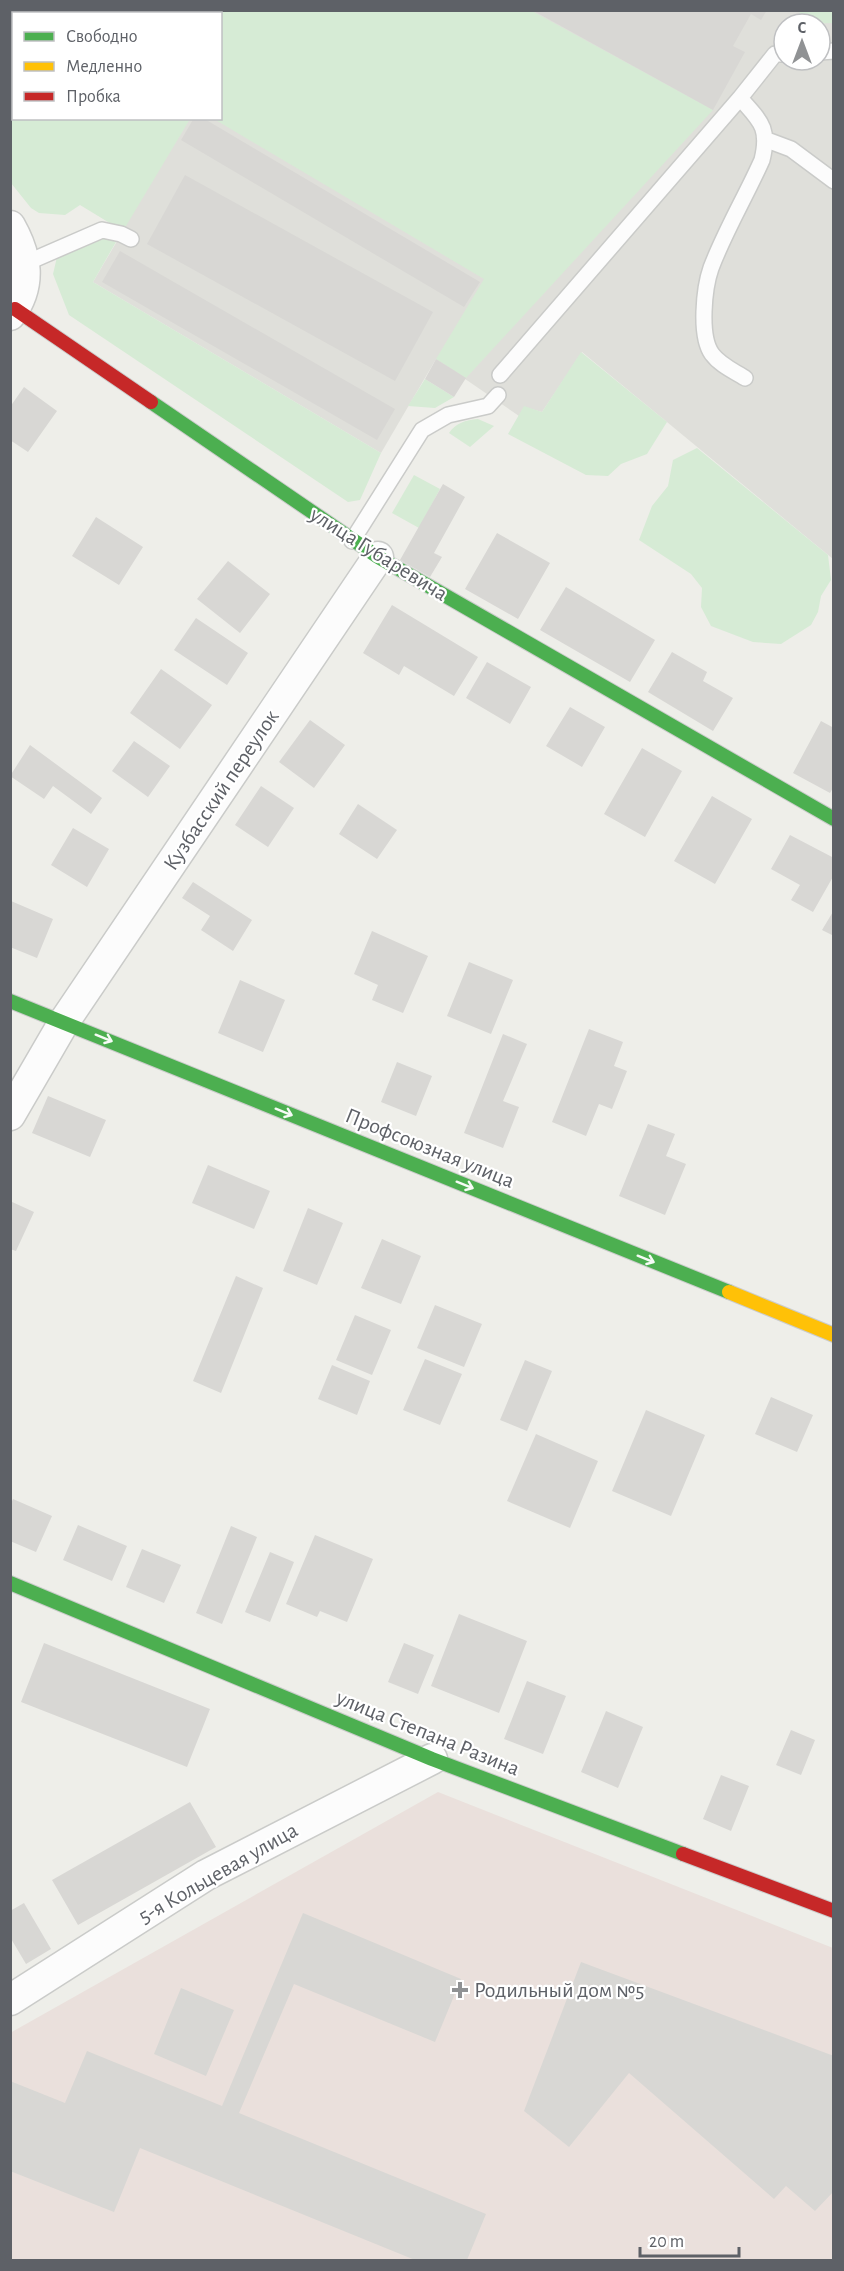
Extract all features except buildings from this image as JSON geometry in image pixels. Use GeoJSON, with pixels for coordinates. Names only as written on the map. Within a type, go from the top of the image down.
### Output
{"type":"FeatureCollection","features":[{"type":"Feature","properties":{"kind":"street","name":"улица Губаревича"},"geometry":{"type":"LineString","coordinates":[[10,226],[21,246],[26,263],[24,289],[13,312],[352,541],[834,819]]}},
{"type":"Feature","properties":{"kind":"street","name":"Кузбасский переулок"},"geometry":{"type":"LineString","coordinates":[[10,1115],[64,1022],[378,557]]}},
{"type":"Feature","properties":{"kind":"street","name":"Профсоюзная улица"},"geometry":{"type":"LineString","coordinates":[[10,1001],[834,1335]]}},
{"type":"Feature","properties":{"kind":"street","name":"улица Степана Разина"},"geometry":{"type":"LineString","coordinates":[[10,1583],[432,1759],[834,1911]]}},
{"type":"Feature","properties":{"kind":"street","name":"5-я Кольцевая улица"},"geometry":{"type":"LineString","coordinates":[[10,2000],[206,1875],[432,1759]]}},
{"type":"Feature","properties":{"kind":"lane"},"geometry":{"type":"LineString","coordinates":[[500,375],[740,98],[772,58]]}},
{"type":"Feature","properties":{"kind":"lane"},"geometry":{"type":"LineString","coordinates":[[740,98],[763,124],[767,140],[762,160],[710,270],[704,309],[706,337],[711,353],[725,366],[745,378]]}},
{"type":"Feature","properties":{"kind":"lane"},"geometry":{"type":"LineString","coordinates":[[767,140],[791,149],[834,181]]}},
{"type":"Feature","properties":{"kind":"lane"},"geometry":{"type":"LineString","coordinates":[[26,263],[102,230],[121,234],[131,239]]}},
{"type":"Feature","properties":{"kind":"lane"},"geometry":{"type":"LineString","coordinates":[[352,541],[422,430],[448,415],[488,406],[498,395]]}},
{"type":"Feature","properties":{"kind":"shaded area"},"geometry":{"type":"Polygon","coordinates":[[[10,11],[833,11],[833,559],[582,352],[542,412],[524,407],[519,416],[436,359],[381,453],[93,282],[123,231],[11,161],[10,11]]]}},
{"type":"Feature","properties":{"kind":"shaded area","name":"Родильный дом №5"},"geometry":{"type":"Polygon","coordinates":[[[438,1792],[833,1948],[833,2260],[11,2260],[10,2033],[438,1792]]]}},
{"type":"Feature","properties":{"kind":"green space"},"geometry":{"type":"Polygon","coordinates":[[[10,11],[532,11],[713,110],[466,378],[436,359],[484,279],[216,120],[222,120],[222,12],[12,12],[12,120],[189,120],[123,231],[80,205],[65,215],[39,213],[31,208],[11,183],[10,11]]]}},
{"type":"Feature","properties":{"kind":"green space"},"geometry":{"type":"Polygon","coordinates":[[[833,11],[833,23],[832,12],[800,12],[833,11]]]}},
{"type":"Feature","properties":{"kind":"green space"},"geometry":{"type":"Polygon","coordinates":[[[97,238],[106,238],[116,242],[93,282],[381,453],[360,500],[348,502],[69,315],[53,274],[57,257],[97,238]]]}},
{"type":"Feature","properties":{"kind":"green space"},"geometry":{"type":"Polygon","coordinates":[[[581,352],[667,422],[647,454],[621,464],[608,476],[586,475],[508,434],[524,406],[542,412],[581,352]]]}},
{"type":"Feature","properties":{"kind":"green space"},"geometry":{"type":"Polygon","coordinates":[[[425,379],[454,397],[435,408],[408,406],[425,379]]]}},
{"type":"Feature","properties":{"kind":"green space"},"geometry":{"type":"Polygon","coordinates":[[[478,419],[494,426],[470,447],[449,433],[461,423],[478,419]]]}},
{"type":"Feature","properties":{"kind":"green space"},"geometry":{"type":"Polygon","coordinates":[[[697,448],[828,555],[831,580],[821,596],[818,612],[811,625],[781,644],[753,642],[711,626],[701,607],[702,588],[691,574],[639,540],[652,506],[668,486],[673,460],[697,448]]]}},
{"type":"Feature","properties":{"kind":"green space"},"geometry":{"type":"Polygon","coordinates":[[[414,475],[440,489],[419,528],[392,513],[414,475]]]}},
{"type":"Feature","properties":{"kind":"traffic: fast"},"geometry":{"type":"LineString","coordinates":[[151,402],[378,557],[834,819]]}},
{"type":"Feature","properties":{"kind":"traffic: fast"},"geometry":{"type":"LineString","coordinates":[[10,1001],[729,1292]]}},
{"type":"Feature","properties":{"kind":"traffic: fast"},"geometry":{"type":"LineString","coordinates":[[10,1583],[432,1759],[683,1854]]}},
{"type":"Feature","properties":{"kind":"traffic: slow"},"geometry":{"type":"LineString","coordinates":[[729,1292],[834,1335]]}},
{"type":"Feature","properties":{"kind":"traffic: jam"},"geometry":{"type":"LineString","coordinates":[[15,309],[151,402]]}},
{"type":"Feature","properties":{"kind":"traffic: jam"},"geometry":{"type":"LineString","coordinates":[[683,1854],[834,1911]]}},
{"type":"Feature","properties":{"kind":"place","name":"Родильный дом №5"},"geometry":{"type":"Point","coordinates":[460,1990]}}]}
